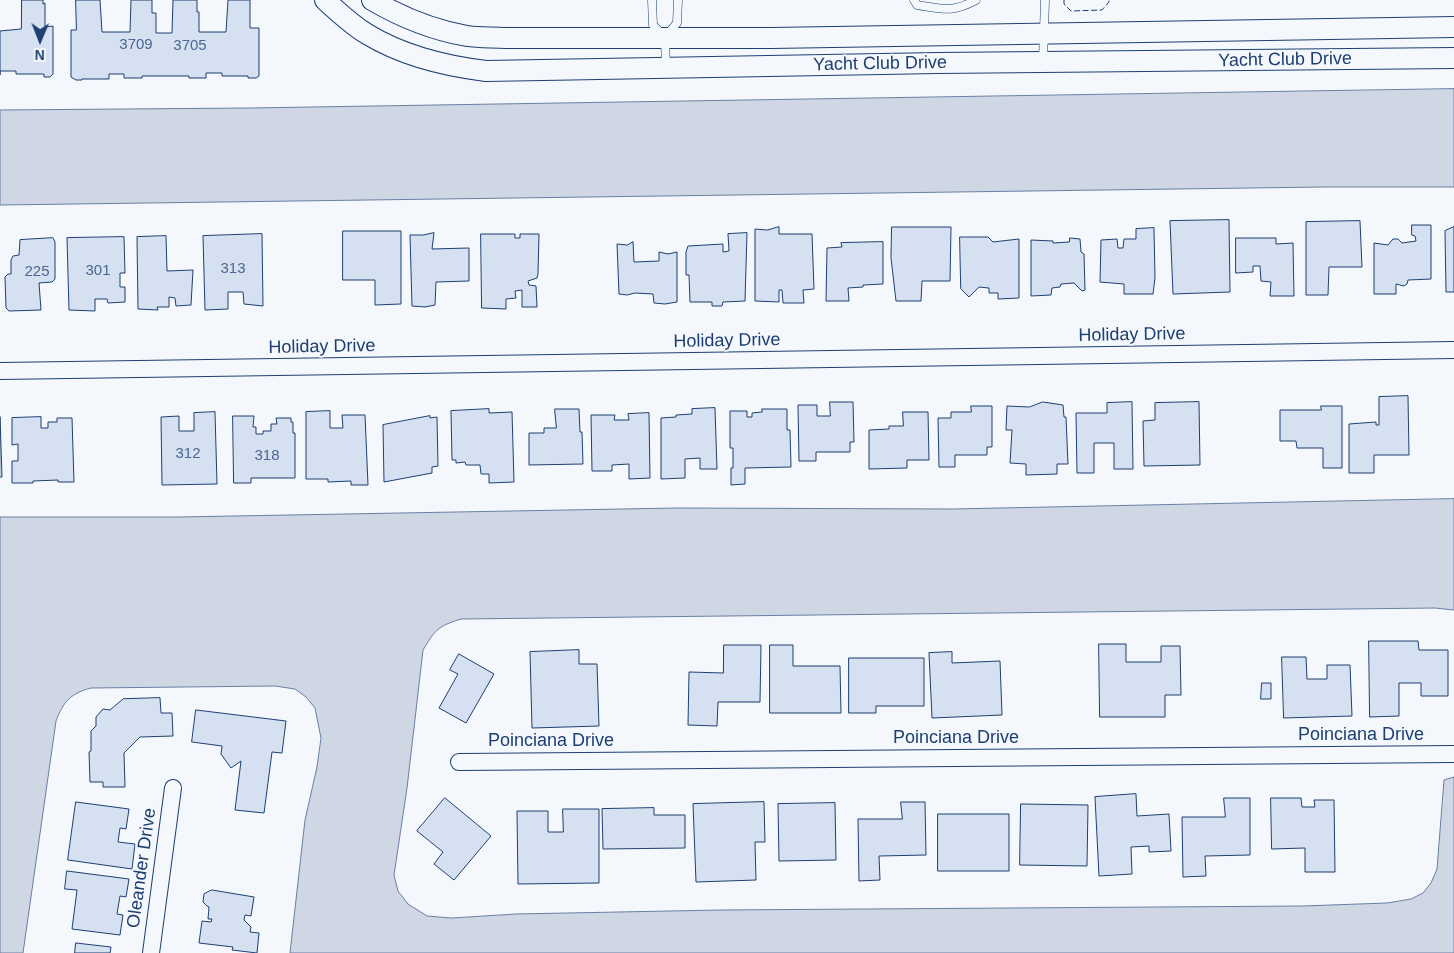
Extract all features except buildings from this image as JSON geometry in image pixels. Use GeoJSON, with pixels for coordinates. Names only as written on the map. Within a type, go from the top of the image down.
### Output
{"type":"FeatureCollection","features":[{"type":"Feature","properties":{"kind":"street","name":"Yacht Club Drive"},"geometry":{"type":"LineString","coordinates":[[325,0],[368,34],[400,50],[429,61],[460,68],[486,71],[938,63],[1454,58]]}},
{"type":"Feature","properties":{"kind":"street","name":"Yacht Club Drive"},"geometry":{"type":"LineString","coordinates":[[372,0],[414,22],[469,36],[563,39],[665,37],[771,38],[1044,32],[1120,33],[1454,27]]}},
{"type":"Feature","properties":{"kind":"street","name":"Holiday Drive"},"geometry":{"type":"LineString","coordinates":[[0,371],[1454,350]]}},
{"type":"Feature","properties":{"kind":"street","name":"Poinciana Drive"},"geometry":{"type":"LineString","coordinates":[[459,762],[1454,754]]}},
{"type":"Feature","properties":{"kind":"street","name":"Oleander Drive"},"geometry":{"type":"LineString","coordinates":[[150,953],[173,788]]}},
{"type":"Feature","properties":{"kind":"lane"},"geometry":{"type":"LineString","coordinates":[[652,0],[653,24],[665,37],[666,69]]}},
{"type":"Feature","properties":{"kind":"lane"},"geometry":{"type":"LineString","coordinates":[[665,37],[677,23],[678,0]]}},
{"type":"Feature","properties":{"kind":"lane"},"geometry":{"type":"LineString","coordinates":[[914,0],[917,5],[950,9],[959,9],[976,0]]}},
{"type":"Feature","properties":{"kind":"lane"},"geometry":{"type":"LineString","coordinates":[[1043,63],[1045,0]]}},
{"type":"Feature","properties":{"kind":"shaded area"},"geometry":{"type":"Polygon","coordinates":[[[1454,89],[1454,187],[1323,187],[0,205],[0,110],[251,108],[1454,89]]]}},
{"type":"Feature","properties":{"kind":"shaded area"},"geometry":{"type":"Polygon","coordinates":[[[1454,499],[1454,610],[1435,608],[461,619],[438,630],[423,650],[407,788],[394,875],[398,891],[408,904],[427,916],[452,918],[516,914],[721,910],[1303,906],[1387,903],[1411,899],[1423,893],[1431,883],[1437,869],[1444,780],[1454,777],[1454,953],[290,953],[305,820],[317,767],[321,738],[315,708],[306,697],[295,689],[275,686],[91,688],[69,699],[56,721],[23,953],[0,953],[0,517],[179,517],[677,508],[953,509],[1454,499]]]}},
{"type":"Feature","properties":{"kind":"fence"},"geometry":{"type":"LineString","coordinates":[[1064,0],[1064,4],[1071,11],[1102,10],[1109,0]]}}]}
